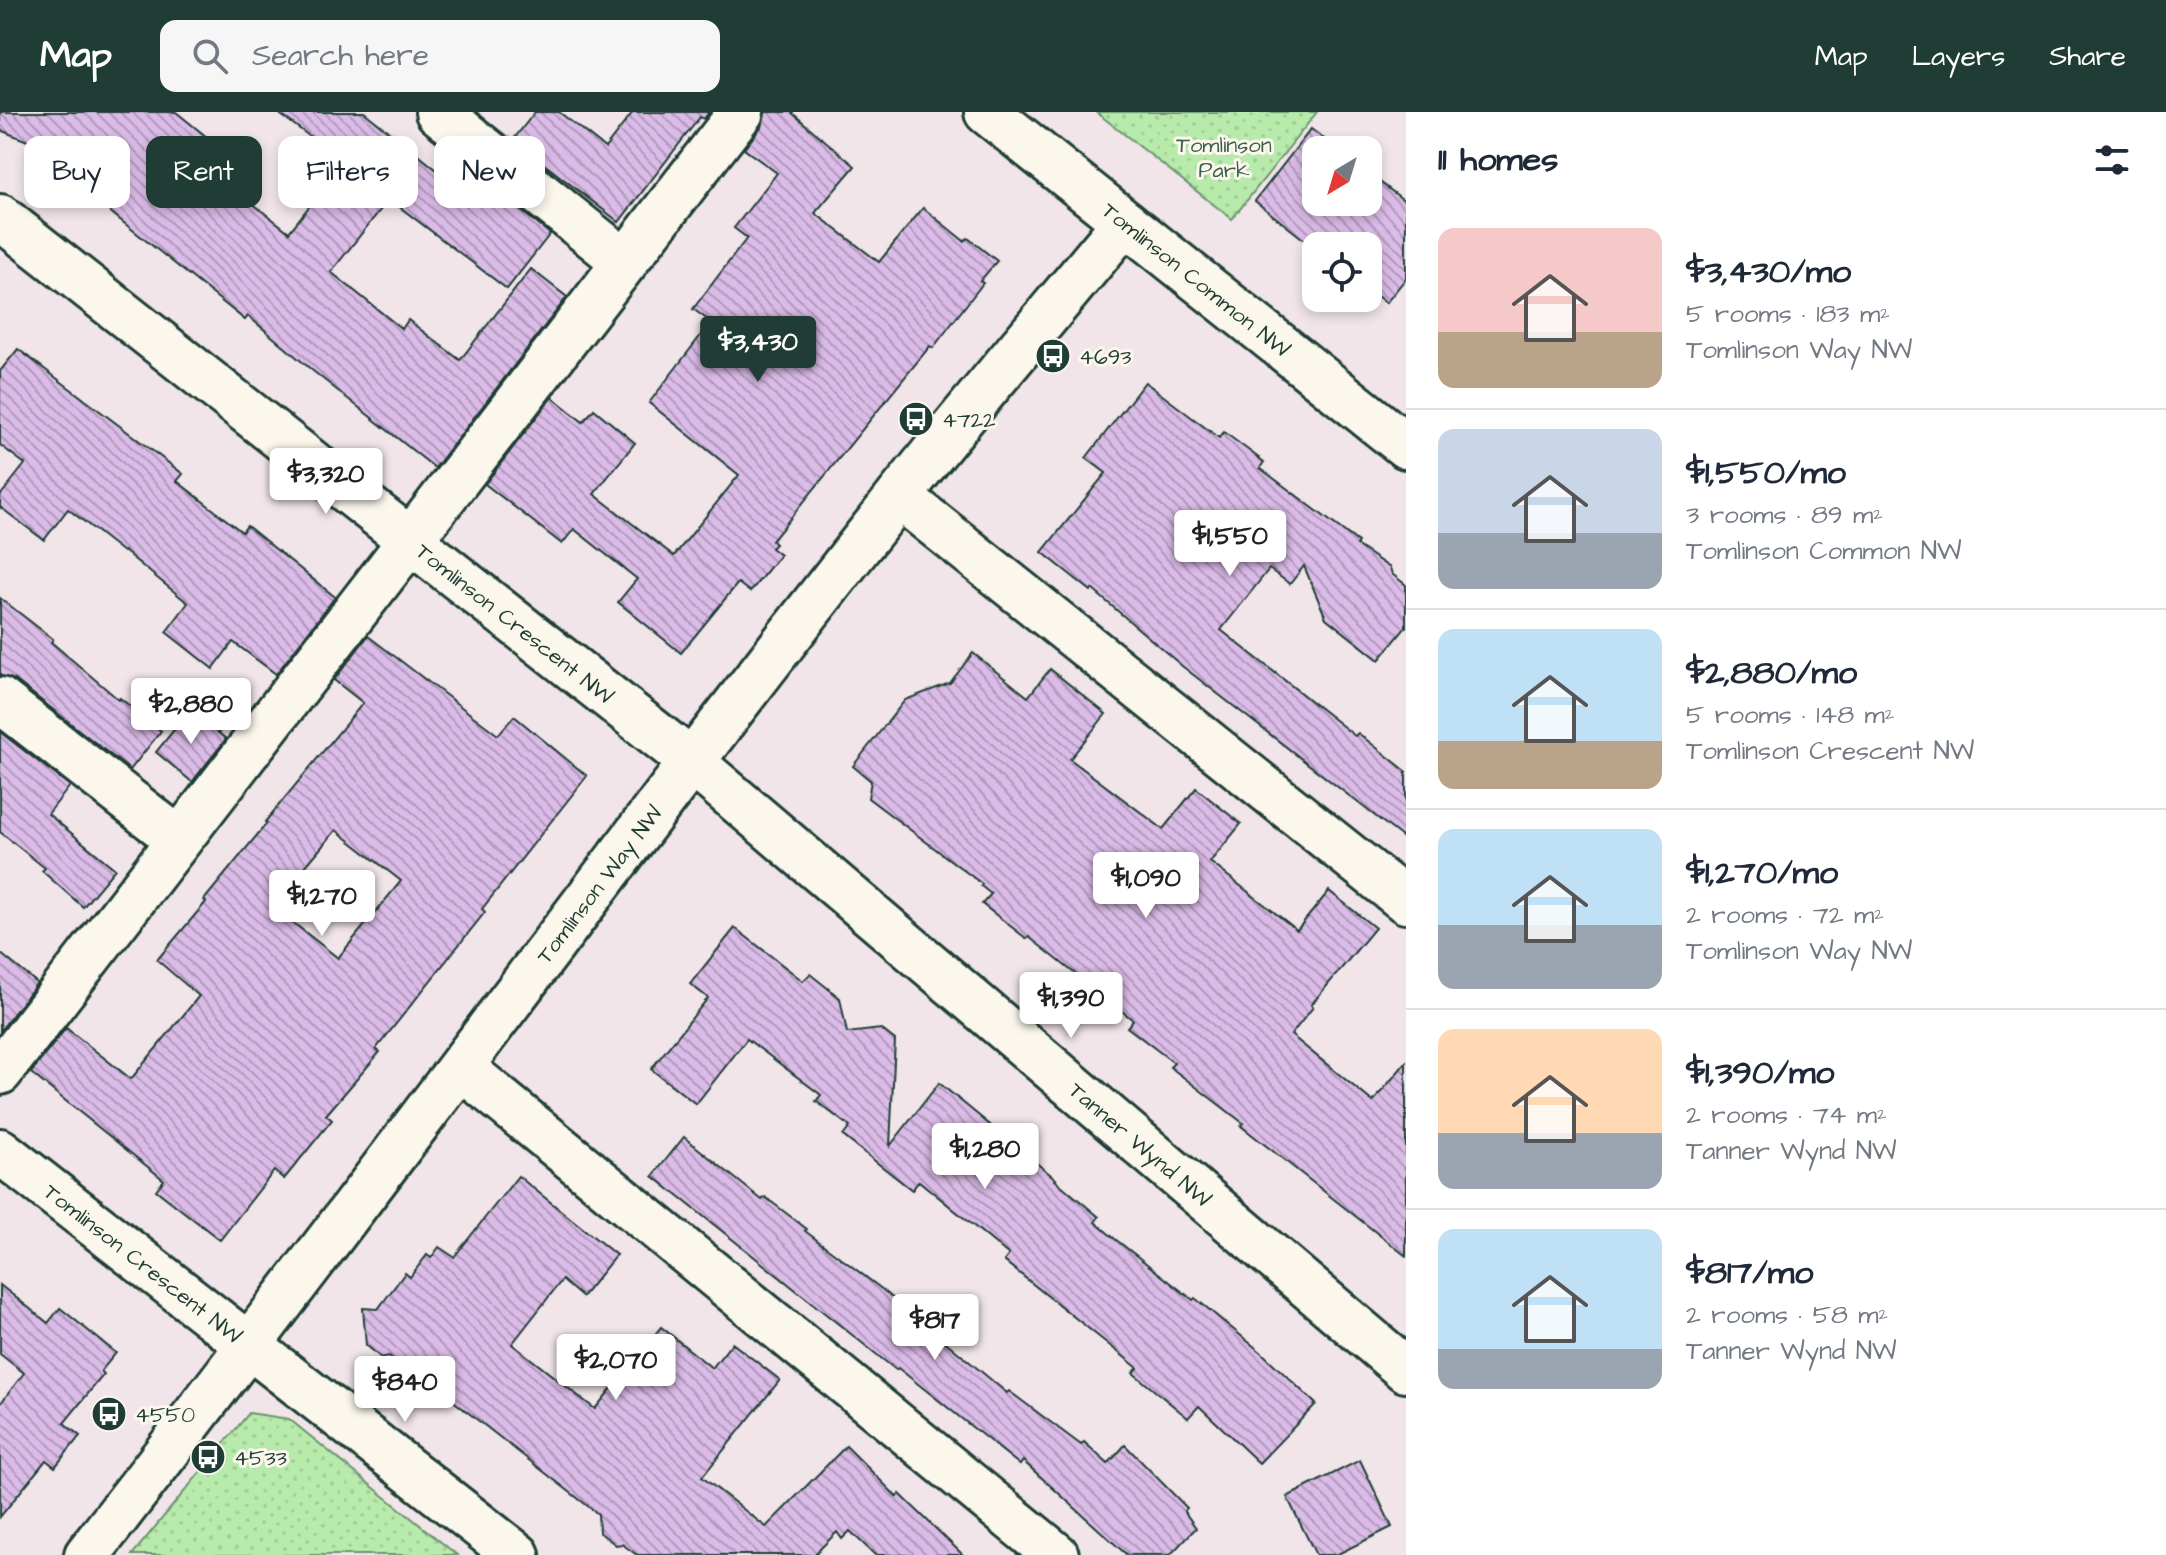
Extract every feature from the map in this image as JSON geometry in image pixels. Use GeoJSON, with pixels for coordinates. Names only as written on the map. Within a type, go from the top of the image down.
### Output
{"type":"FeatureCollection","features":[{"type":"Feature","properties":{"kind":"street"},"geometry":{"type":"LineString","coordinates":[[438,112],[625,262]]}},
{"type":"Feature","properties":{"kind":"street"},"geometry":{"type":"LineString","coordinates":[[0,1072],[741,112]]}},
{"type":"Feature","properties":{"kind":"street","name":"Tomlinson Common NW"},"geometry":{"type":"LineString","coordinates":[[987,112],[1406,446]]}},
{"type":"Feature","properties":{"kind":"street","name":"Tomlinson Crescent NW"},"geometry":{"type":"LineString","coordinates":[[0,217],[693,763]]}},
{"type":"Feature","properties":{"kind":"street","name":"Tomlinson Way NW"},"geometry":{"type":"LineString","coordinates":[[87,1555],[250,1347],[899,496],[1125,222]]}},
{"type":"Feature","properties":{"kind":"street"},"geometry":{"type":"LineString","coordinates":[[899,496],[1406,901]]}},
{"type":"Feature","properties":{"kind":"street"},"geometry":{"type":"LineString","coordinates":[[0,700],[178,839]]}},
{"type":"Feature","properties":{"kind":"street","name":"Tanner Wynd NW"},"geometry":{"type":"LineString","coordinates":[[693,763],[1406,1370]]}},
{"type":"Feature","properties":{"kind":"street"},"geometry":{"type":"LineString","coordinates":[[462,1068],[1056,1555]]}},
{"type":"Feature","properties":{"kind":"street","name":"Tomlinson Crescent NW"},"geometry":{"type":"LineString","coordinates":[[0,1151],[517,1555]]}},
{"type":"Feature","properties":{"kind":"green space","name":"Tomlinson Park"},"geometry":{"type":"Polygon","coordinates":[[[1096,112],[1317,112],[1232,219],[1096,112]]]}},
{"type":"Feature","properties":{"kind":"green space"},"geometry":{"type":"Polygon","coordinates":[[[249,1413],[289,1419],[457,1555],[132,1555],[249,1413]]]}},
{"type":"Feature","properties":{"kind":"building"},"geometry":{"type":"Polygon","coordinates":[[[0,112],[176,112],[206,136],[146,136],[146,208],[258,208],[289,232],[308,208],[382,208],[331,272],[402,329],[408,320],[460,360],[531,269],[567,297],[435,468],[248,316],[245,320],[105,208],[130,208],[130,136],[24,136],[24,140],[0,130],[0,112]]]}},
{"type":"Feature","properties":{"kind":"building"},"geometry":{"type":"Polygon","coordinates":[[[277,112],[364,112],[394,136],[309,136],[277,112]]]}},
{"type":"Feature","properties":{"kind":"building"},"geometry":{"type":"Polygon","coordinates":[[[535,112],[559,112],[605,148],[633,112],[709,112],[704,119],[700,117],[619,222],[545,165],[545,136],[516,136],[535,112]]]}},
{"type":"Feature","properties":{"kind":"building"},"geometry":{"type":"Polygon","coordinates":[[[765,112],[791,112],[855,166],[815,213],[879,262],[923,208],[964,241],[968,238],[997,261],[933,348],[930,346],[772,541],[775,544],[771,548],[780,555],[750,592],[738,583],[681,653],[618,602],[637,579],[574,529],[562,544],[485,484],[552,397],[583,422],[594,409],[635,443],[594,494],[674,556],[739,475],[649,403],[711,322],[693,309],[747,238],[734,228],[777,173],[744,149],[761,127],[765,112]]]}},
{"type":"Feature","properties":{"kind":"building"},"geometry":{"type":"Polygon","coordinates":[[[1311,129],[1320,136],[1306,136],[1311,129]]]}},
{"type":"Feature","properties":{"kind":"building"},"geometry":{"type":"Polygon","coordinates":[[[1302,141],[1302,216],[1382,216],[1382,184],[1406,202],[1406,278],[1386,303],[1382,300],[1382,232],[1302,232],[1302,238],[1255,201],[1302,141]]]}},
{"type":"Feature","properties":{"kind":"building"},"geometry":{"type":"Polygon","coordinates":[[[418,155],[434,167],[434,208],[518,208],[550,234],[507,289],[401,208],[418,208],[418,155]]]}},
{"type":"Feature","properties":{"kind":"building"},"geometry":{"type":"Polygon","coordinates":[[[18,349],[183,474],[177,481],[242,532],[247,526],[335,597],[276,674],[233,642],[213,669],[166,632],[188,603],[68,509],[44,540],[0,507],[0,496],[25,464],[0,445],[0,371],[18,349]]]}},
{"type":"Feature","properties":{"kind":"building"},"geometry":{"type":"Polygon","coordinates":[[[1145,382],[1219,438],[1224,432],[1264,462],[1260,468],[1358,542],[1356,545],[1390,568],[1392,574],[1406,585],[1406,627],[1379,660],[1326,618],[1304,566],[1290,584],[1269,569],[1221,630],[1355,736],[1358,733],[1406,771],[1406,840],[1182,666],[1092,589],[1042,552],[1106,473],[1086,458],[1145,382]]]}},
{"type":"Feature","properties":{"kind":"building"},"geometry":{"type":"Polygon","coordinates":[[[0,598],[53,639],[51,642],[119,700],[161,731],[130,770],[15,680],[0,676],[0,598]]]}},
{"type":"Feature","properties":{"kind":"building"},"geometry":{"type":"Polygon","coordinates":[[[368,636],[498,735],[514,716],[587,776],[482,909],[485,912],[376,1049],[380,1052],[326,1115],[332,1120],[284,1179],[274,1171],[220,1240],[156,1190],[164,1180],[31,1073],[66,1028],[131,1079],[199,996],[157,960],[363,703],[334,680],[368,636]],[[336,830],[272,906],[338,958],[401,881],[336,830]]]}},
{"type":"Feature","properties":{"kind":"building"},"geometry":{"type":"Polygon","coordinates":[[[973,653],[1028,697],[1050,669],[1106,714],[1070,759],[1163,829],[1196,788],[1241,824],[1210,862],[1297,930],[1329,891],[1375,928],[1311,1005],[1313,1007],[1291,1035],[1373,1102],[1406,1062],[1406,1256],[1170,1067],[1174,1063],[1127,1027],[1133,1020],[1029,937],[1027,939],[982,904],[991,894],[982,884],[868,798],[871,781],[853,766],[905,700],[950,683],[973,653]]]}},
{"type":"Feature","properties":{"kind":"building"},"geometry":{"type":"Polygon","coordinates":[[[190,710],[226,739],[192,782],[156,752],[190,710]]]}},
{"type":"Feature","properties":{"kind":"building"},"geometry":{"type":"Polygon","coordinates":[[[0,732],[70,786],[48,814],[115,869],[83,907],[42,871],[45,868],[0,832],[0,732]]]}},
{"type":"Feature","properties":{"kind":"building"},"geometry":{"type":"Polygon","coordinates":[[[735,928],[803,981],[810,974],[840,998],[847,1033],[881,1029],[895,1040],[890,1146],[939,1083],[1099,1217],[1095,1222],[1262,1353],[1316,1404],[1259,1463],[1199,1406],[1188,1418],[1133,1373],[1138,1368],[1004,1261],[1009,1255],[919,1181],[912,1190],[843,1136],[850,1127],[816,1101],[821,1095],[747,1039],[696,1104],[651,1069],[708,998],[690,984],[735,928]]]}},
{"type":"Feature","properties":{"kind":"building"},"geometry":{"type":"Polygon","coordinates":[[[0,953],[37,983],[0,1031],[0,953]]]}},
{"type":"Feature","properties":{"kind":"building"},"geometry":{"type":"Polygon","coordinates":[[[684,1137],[762,1200],[765,1197],[807,1229],[805,1231],[883,1290],[1007,1393],[1009,1391],[1081,1445],[1084,1442],[1108,1464],[1125,1445],[1187,1508],[1184,1511],[1196,1528],[1170,1555],[1127,1555],[1023,1461],[1020,1465],[898,1368],[896,1370],[653,1176],[684,1137]]]}},
{"type":"Feature","properties":{"kind":"building"},"geometry":{"type":"Polygon","coordinates":[[[518,1176],[616,1255],[582,1297],[562,1280],[512,1344],[595,1409],[661,1327],[712,1368],[732,1343],[780,1380],[702,1477],[766,1527],[846,1446],[897,1497],[900,1494],[963,1555],[875,1555],[850,1531],[842,1539],[837,1532],[814,1555],[637,1555],[599,1532],[598,1514],[429,1382],[389,1356],[381,1358],[366,1345],[363,1308],[378,1309],[405,1273],[410,1277],[427,1255],[431,1258],[439,1247],[454,1257],[518,1176]]]}},
{"type":"Feature","properties":{"kind":"building"},"geometry":{"type":"Polygon","coordinates":[[[0,1285],[48,1323],[60,1308],[116,1353],[101,1371],[104,1374],[64,1423],[80,1436],[55,1467],[46,1460],[0,1517],[0,1404],[24,1373],[0,1354],[0,1285]]]}},
{"type":"Feature","properties":{"kind":"building"},"geometry":{"type":"Polygon","coordinates":[[[1360,1460],[1392,1527],[1336,1555],[1316,1555],[1287,1497],[1360,1460]]]}},
{"type":"Feature","properties":{"kind":"place","name":"4693"},"geometry":{"type":"Point","coordinates":[1053,356]}},
{"type":"Feature","properties":{"kind":"place","name":"4722"},"geometry":{"type":"Point","coordinates":[916,419]}},
{"type":"Feature","properties":{"kind":"place","name":"4550"},"geometry":{"type":"Point","coordinates":[109,1414]}},
{"type":"Feature","properties":{"kind":"place","name":"4533"},"geometry":{"type":"Point","coordinates":[208,1457]}}]}
